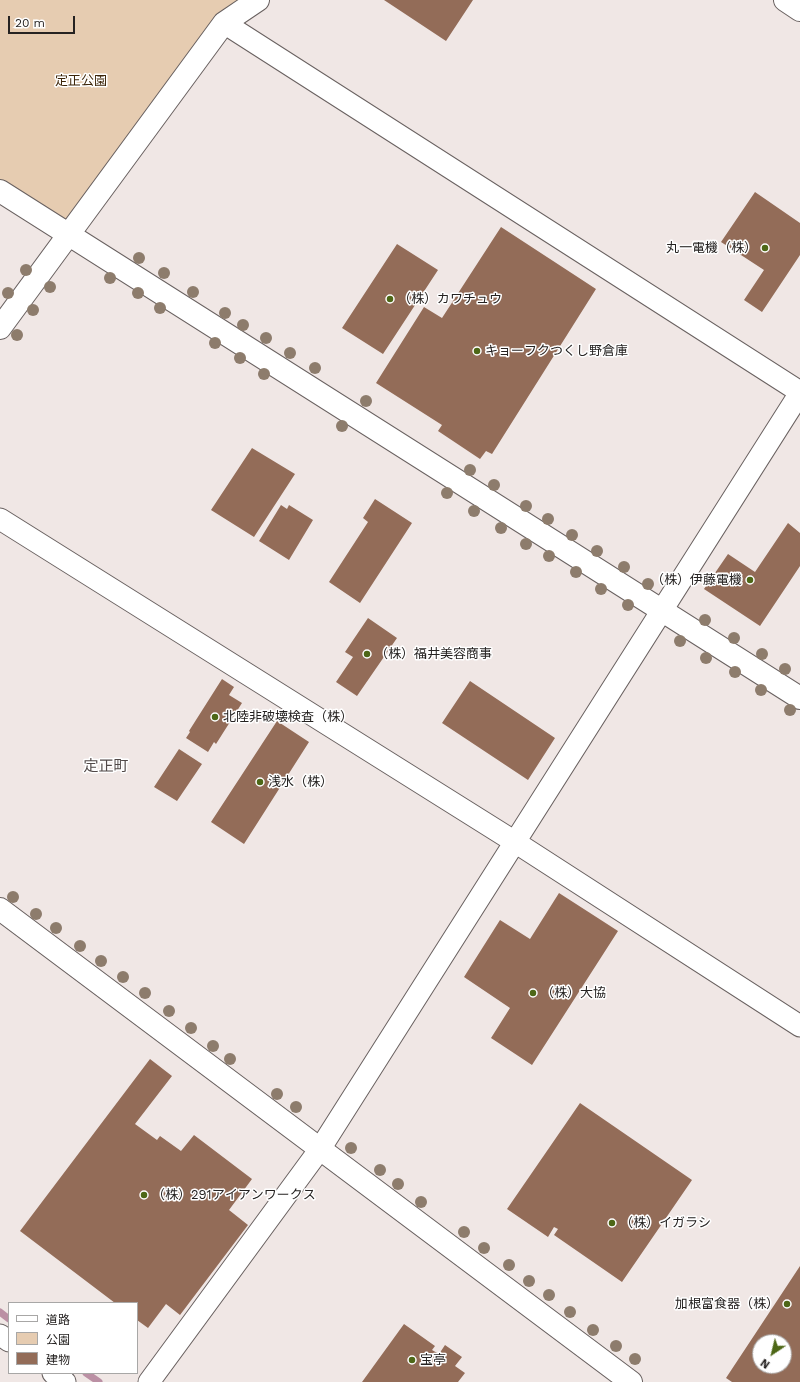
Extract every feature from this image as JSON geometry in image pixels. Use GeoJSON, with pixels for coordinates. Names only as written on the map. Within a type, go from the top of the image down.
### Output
{"type":"FeatureCollection","features":[{"type":"Feature","properties":{"kind":"street"},"geometry":{"type":"LineString","coordinates":[[0,328],[224,23],[258,0]]}},
{"type":"Feature","properties":{"kind":"street"},"geometry":{"type":"LineString","coordinates":[[785,0],[800,10]]}},
{"type":"Feature","properties":{"kind":"street"},"geometry":{"type":"LineString","coordinates":[[149,1382],[320,1149],[800,393],[224,23]]}},
{"type":"Feature","properties":{"kind":"street"},"geometry":{"type":"LineString","coordinates":[[0,191],[800,698]]}},
{"type":"Feature","properties":{"kind":"street"},"geometry":{"type":"LineString","coordinates":[[0,519],[515,842],[800,1026]]}},
{"type":"Feature","properties":{"kind":"street"},"geometry":{"type":"LineString","coordinates":[[0,909],[631,1382]]}},
{"type":"Feature","properties":{"kind":"street"},"geometry":{"type":"LineString","coordinates":[[0,1335],[8,1341]]}},
{"type":"Feature","properties":{"kind":"street"},"geometry":{"type":"LineString","coordinates":[[54,1374],[66,1382]]}},
{"type":"Feature","properties":{"kind":"green space","name":"定正公園"},"geometry":{"type":"Polygon","coordinates":[[[0,0],[258,0],[224,23],[70,234],[0,191],[0,0]]]}},
{"type":"Feature","properties":{"kind":"building"},"geometry":{"type":"Polygon","coordinates":[[[384,0],[473,0],[446,41],[384,0]]]}},
{"type":"Feature","properties":{"kind":"building","name":"丸一電機（株）"},"geometry":{"type":"Polygon","coordinates":[[[755,192],[800,223],[800,255],[762,312],[744,300],[764,270],[721,242],[755,192]]]}},
{"type":"Feature","properties":{"kind":"building","name":"キョーフクつくし野倉庫"},"geometry":{"type":"Polygon","coordinates":[[[501,227],[596,289],[492,454],[486,451],[480,459],[438,431],[442,425],[376,383],[424,307],[442,318],[501,227]]]}},
{"type":"Feature","properties":{"kind":"building","name":"（株）カワチュウ"},"geometry":{"type":"Polygon","coordinates":[[[397,244],[438,270],[383,354],[342,328],[397,244]]]}},
{"type":"Feature","properties":{"kind":"building"},"geometry":{"type":"Polygon","coordinates":[[[252,448],[295,474],[254,537],[211,510],[252,448]]]}},
{"type":"Feature","properties":{"kind":"building"},"geometry":{"type":"Polygon","coordinates":[[[375,499],[412,523],[360,603],[329,582],[368,522],[363,518],[375,499]]]}},
{"type":"Feature","properties":{"kind":"building"},"geometry":{"type":"Polygon","coordinates":[[[281,505],[287,509],[289,505],[313,520],[289,560],[259,541],[281,505]]]}},
{"type":"Feature","properties":{"kind":"building","name":"（株）伊藤電機"},"geometry":{"type":"Polygon","coordinates":[[[788,523],[800,533],[800,566],[760,626],[704,589],[728,554],[755,572],[788,523]]]}},
{"type":"Feature","properties":{"kind":"building","name":"（株）福井美容商事"},"geometry":{"type":"Polygon","coordinates":[[[368,618],[397,638],[357,696],[336,682],[353,657],[345,652],[368,618]]]}},
{"type":"Feature","properties":{"kind":"building","name":"北陸非破壊検査（株）"},"geometry":{"type":"Polygon","coordinates":[[[222,679],[234,687],[229,695],[242,703],[216,744],[214,742],[208,752],[186,738],[222,679]]]}},
{"type":"Feature","properties":{"kind":"building"},"geometry":{"type":"Polygon","coordinates":[[[470,681],[555,738],[528,780],[442,723],[470,681]]]}},
{"type":"Feature","properties":{"kind":"building","name":"浅水（株）"},"geometry":{"type":"Polygon","coordinates":[[[277,721],[309,742],[244,844],[211,822],[277,721]]]}},
{"type":"Feature","properties":{"kind":"building"},"geometry":{"type":"Polygon","coordinates":[[[179,749],[202,764],[177,801],[154,787],[179,749]]]}},
{"type":"Feature","properties":{"kind":"building","name":"（株）大協"},"geometry":{"type":"Polygon","coordinates":[[[559,893],[618,931],[532,1065],[491,1038],[510,1008],[464,977],[500,920],[530,939],[559,893]]]}},
{"type":"Feature","properties":{"kind":"building","name":"（株）291アイアンワークス"},"geometry":{"type":"Polygon","coordinates":[[[150,1059],[172,1076],[135,1124],[157,1140],[160,1136],[181,1151],[194,1135],[252,1179],[229,1210],[248,1225],[180,1315],[166,1304],[148,1328],[138,1321],[138,1302],[114,1302],[20,1231],[150,1059]]]}},
{"type":"Feature","properties":{"kind":"building"},"geometry":{"type":"Polygon","coordinates":[[[580,1103],[692,1180],[622,1282],[554,1235],[558,1229],[554,1227],[548,1237],[507,1209],[580,1103]]]}},
{"type":"Feature","properties":{"kind":"building","name":"加根富食器（株）"},"geometry":{"type":"Polygon","coordinates":[[[800,1266],[800,1382],[732,1382],[726,1378],[752,1339],[752,1374],[792,1374],[792,1334],[755,1334],[800,1266]]]}},
{"type":"Feature","properties":{"kind":"building","name":"宝亭"},"geometry":{"type":"Polygon","coordinates":[[[404,1324],[435,1346],[432,1350],[439,1354],[445,1345],[462,1357],[455,1366],[465,1373],[458,1382],[362,1382],[404,1324]]]}},
{"type":"Feature","properties":{"kind":"waterway"},"geometry":{"type":"LineString","coordinates":[[0,1312],[8,1318]]}},
{"type":"Feature","properties":{"kind":"waterway"},"geometry":{"type":"LineString","coordinates":[[87,1374],[99,1382]]}},
{"type":"Feature","properties":{"kind":"place","name":"丸一電機（株）"},"geometry":{"type":"Point","coordinates":[765,248]}},
{"type":"Feature","properties":{"kind":"place","name":"（株）カワチュウ"},"geometry":{"type":"Point","coordinates":[390,299]}},
{"type":"Feature","properties":{"kind":"place","name":"キョーフクつくし野倉庫"},"geometry":{"type":"Point","coordinates":[477,351]}},
{"type":"Feature","properties":{"kind":"place","name":"（株）伊藤電機"},"geometry":{"type":"Point","coordinates":[750,580]}},
{"type":"Feature","properties":{"kind":"place","name":"（株）福井美容商事"},"geometry":{"type":"Point","coordinates":[367,654]}},
{"type":"Feature","properties":{"kind":"place","name":"北陸非破壊検査（株）"},"geometry":{"type":"Point","coordinates":[215,717]}},
{"type":"Feature","properties":{"kind":"place","name":"浅水（株）"},"geometry":{"type":"Point","coordinates":[260,782]}},
{"type":"Feature","properties":{"kind":"place","name":"（株）大協"},"geometry":{"type":"Point","coordinates":[533,993]}},
{"type":"Feature","properties":{"kind":"place","name":"（株）291アイアンワークス"},"geometry":{"type":"Point","coordinates":[144,1195]}},
{"type":"Feature","properties":{"kind":"place","name":"（株）イガラシ"},"geometry":{"type":"Point","coordinates":[612,1223]}},
{"type":"Feature","properties":{"kind":"place","name":"加根富食器（株）"},"geometry":{"type":"Point","coordinates":[787,1304]}},
{"type":"Feature","properties":{"kind":"place","name":"宝亭"},"geometry":{"type":"Point","coordinates":[412,1360]}},
{"type":"Feature","properties":{"kind":"district","name":"定正町"},"geometry":{"type":"Point","coordinates":[106,767]}}]}
